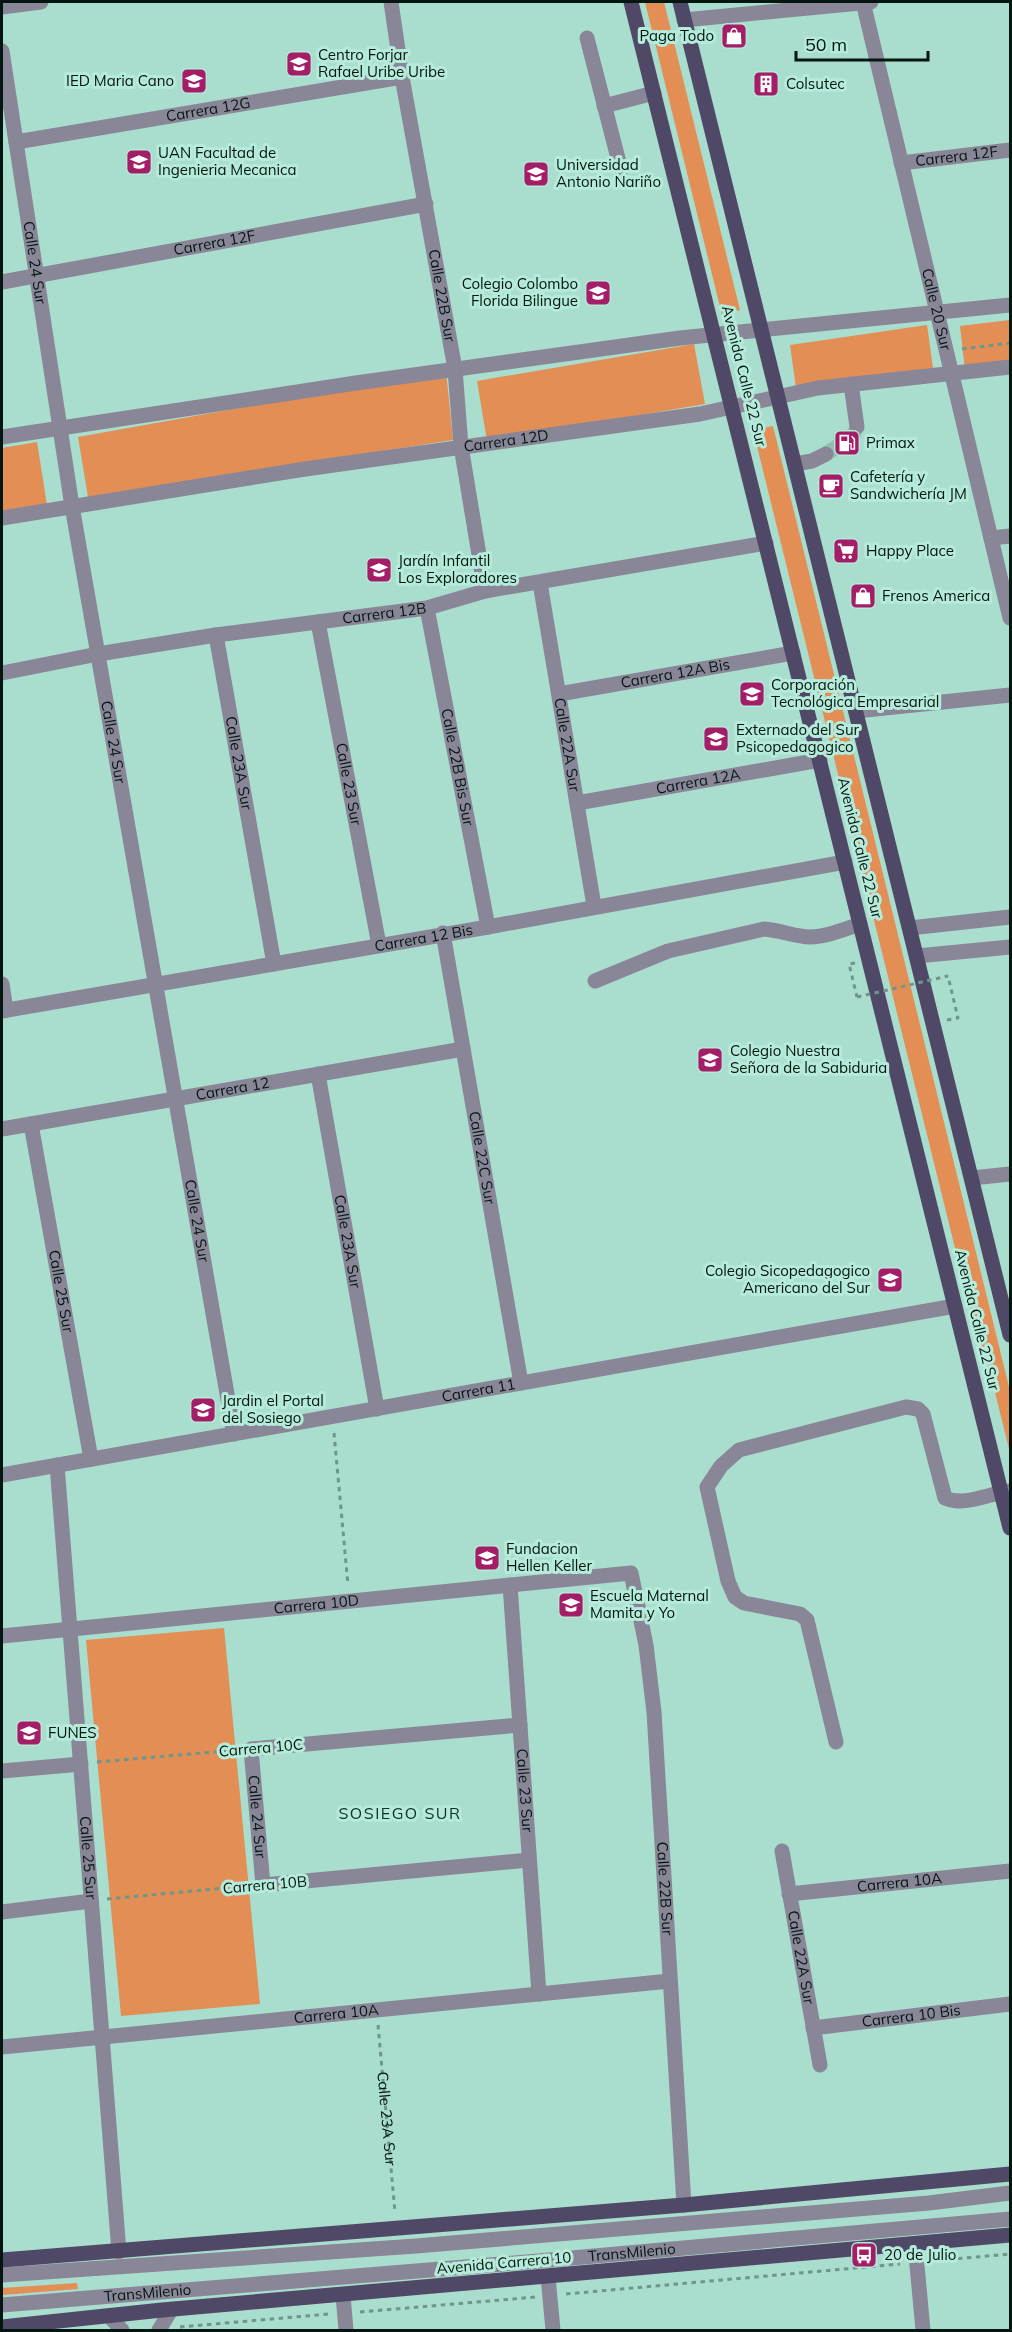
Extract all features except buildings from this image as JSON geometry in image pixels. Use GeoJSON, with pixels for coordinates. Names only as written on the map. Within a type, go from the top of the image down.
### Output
{"type":"FeatureCollection","features":[{"type":"Feature","properties":{"kind":"main road","name":"Avenida Calle 22 Sur"},"geometry":{"type":"LineString","coordinates":[[631,2],[716,336],[955,1306],[1006,1491],[1010,1523]]}},
{"type":"Feature","properties":{"kind":"main road","name":"Avenida Calle 22 Sur"},"geometry":{"type":"LineString","coordinates":[[680,2],[1010,1333]]}},
{"type":"Feature","properties":{"kind":"main road"},"geometry":{"type":"LineString","coordinates":[[2,2260],[684,2205],[1011,2174]]}},
{"type":"Feature","properties":{"kind":"main road","name":"Avenida Carrera 10"},"geometry":{"type":"LineString","coordinates":[[2,2327],[1011,2235]]}},
{"type":"Feature","properties":{"kind":"street"},"geometry":{"type":"LineString","coordinates":[[2,7],[41,2]]}},
{"type":"Feature","properties":{"kind":"street","name":"Calle 22B Sur"},"geometry":{"type":"LineString","coordinates":[[391,2],[402,78],[455,369],[461,446],[485,591]]}},
{"type":"Feature","properties":{"kind":"street","name":"Calle 20 Sur"},"geometry":{"type":"LineString","coordinates":[[863,2],[1011,618]]}},
{"type":"Feature","properties":{"kind":"street"},"geometry":{"type":"LineString","coordinates":[[684,20],[871,2]]}},
{"type":"Feature","properties":{"kind":"street"},"geometry":{"type":"LineString","coordinates":[[586,38],[621,170]]}},
{"type":"Feature","properties":{"kind":"street","name":"Calle 24 Sur"},"geometry":{"type":"LineString","coordinates":[[2,51],[72,506],[234,1434]]}},
{"type":"Feature","properties":{"kind":"street","name":"Carrera 12G"},"geometry":{"type":"LineString","coordinates":[[16,142],[402,78]]}},
{"type":"Feature","properties":{"kind":"street"},"geometry":{"type":"LineString","coordinates":[[604,106],[654,93]]}},
{"type":"Feature","properties":{"kind":"street","name":"Carrera 12F"},"geometry":{"type":"LineString","coordinates":[[901,163],[1011,150]]}},
{"type":"Feature","properties":{"kind":"street","name":"Carrera 12F"},"geometry":{"type":"LineString","coordinates":[[2,282],[426,204]]}},
{"type":"Feature","properties":{"kind":"street"},"geometry":{"type":"LineString","coordinates":[[2,437],[455,369],[668,340],[1011,305]]}},
{"type":"Feature","properties":{"kind":"street","name":"Carrera 12D"},"geometry":{"type":"LineString","coordinates":[[2,518],[461,446],[700,414],[818,387],[1011,367]]}},
{"type":"Feature","properties":{"kind":"street"},"geometry":{"type":"LineString","coordinates":[[851,384],[857,427]]}},
{"type":"Feature","properties":{"kind":"street"},"geometry":{"type":"LineString","coordinates":[[795,464],[812,461],[826,454]]}},
{"type":"Feature","properties":{"kind":"street"},"geometry":{"type":"LineString","coordinates":[[991,538],[1011,536]]}},
{"type":"Feature","properties":{"kind":"street","name":"Carrera 12B"},"geometry":{"type":"LineString","coordinates":[[2,673],[98,654],[216,635],[427,608],[485,591],[540,584],[766,543]]}},
{"type":"Feature","properties":{"kind":"street","name":"Calle 22A Sur"},"geometry":{"type":"LineString","coordinates":[[540,584],[594,906]]}},
{"type":"Feature","properties":{"kind":"street","name":"Calle 22B Bis Sur"},"geometry":{"type":"LineString","coordinates":[[427,608],[488,927]]}},
{"type":"Feature","properties":{"kind":"street","name":"Calle 23 Sur"},"geometry":{"type":"LineString","coordinates":[[318,622],[379,945]]}},
{"type":"Feature","properties":{"kind":"street","name":"Calle 23A Sur"},"geometry":{"type":"LineString","coordinates":[[216,635],[274,964]]}},
{"type":"Feature","properties":{"kind":"street","name":"Carrera 12A Bis"},"geometry":{"type":"LineString","coordinates":[[559,694],[793,652]]}},
{"type":"Feature","properties":{"kind":"street"},"geometry":{"type":"LineString","coordinates":[[856,711],[1011,695]]}},
{"type":"Feature","properties":{"kind":"street","name":"Carrera 12A"},"geometry":{"type":"LineString","coordinates":[[577,804],[820,760]]}},
{"type":"Feature","properties":{"kind":"street","name":"Carrera 12 Bis"},"geometry":{"type":"LineString","coordinates":[[4,1011],[845,862]]}},
{"type":"Feature","properties":{"kind":"street"},"geometry":{"type":"LineString","coordinates":[[910,928],[1011,917]]}},
{"type":"Feature","properties":{"kind":"street"},"geometry":{"type":"LineString","coordinates":[[595,981],[668,951],[764,929],[809,937],[860,924]]}},
{"type":"Feature","properties":{"kind":"street","name":"Calle 22C Sur"},"geometry":{"type":"LineString","coordinates":[[443,933],[521,1383]]}},
{"type":"Feature","properties":{"kind":"street"},"geometry":{"type":"LineString","coordinates":[[917,956],[1011,947]]}},
{"type":"Feature","properties":{"kind":"street"},"geometry":{"type":"LineString","coordinates":[[2,984],[4,1011]]}},
{"type":"Feature","properties":{"kind":"street","name":"Carrera 12"},"geometry":{"type":"LineString","coordinates":[[2,1129],[463,1049]]}},
{"type":"Feature","properties":{"kind":"street","name":"Calle 23A Sur"},"geometry":{"type":"LineString","coordinates":[[318,1074],[377,1408]]}},
{"type":"Feature","properties":{"kind":"street","name":"Calle 25 Sur"},"geometry":{"type":"LineString","coordinates":[[31,1124],[91,1459]]}},
{"type":"Feature","properties":{"kind":"street"},"geometry":{"type":"LineString","coordinates":[[972,1178],[1011,1174]]}},
{"type":"Feature","properties":{"kind":"street","name":"Carrera 11"},"geometry":{"type":"LineString","coordinates":[[2,1475],[955,1306]]}},
{"type":"Feature","properties":{"kind":"street"},"geometry":{"type":"LineString","coordinates":[[836,1742],[807,1620],[800,1614],[744,1603],[735,1597],[728,1581],[707,1487],[722,1466],[739,1450],[906,1407],[918,1409],[923,1414],[945,1498],[962,1501],[1006,1491]]}},
{"type":"Feature","properties":{"kind":"street","name":"Calle 25 Sur"},"geometry":{"type":"LineString","coordinates":[[57,1465],[119,2252]]}},
{"type":"Feature","properties":{"kind":"street","name":"Calle 22B Sur"},"geometry":{"type":"LineString","coordinates":[[632,1573],[646,1645],[654,1712],[684,2205]]}},
{"type":"Feature","properties":{"kind":"street","name":"Carrera 10D"},"geometry":{"type":"LineString","coordinates":[[2,1636],[632,1573]]}},
{"type":"Feature","properties":{"kind":"street","name":"Calle 23 Sur"},"geometry":{"type":"LineString","coordinates":[[510,1585],[539,1994]]}},
{"type":"Feature","properties":{"kind":"street","name":"Carrera 10C"},"geometry":{"type":"LineString","coordinates":[[250,1749],[520,1725]]}},
{"type":"Feature","properties":{"kind":"street","name":"Calle 24 Sur"},"geometry":{"type":"LineString","coordinates":[[250,1749],[264,1885]]}},
{"type":"Feature","properties":{"kind":"street"},"geometry":{"type":"LineString","coordinates":[[2,1771],[81,1764]]}},
{"type":"Feature","properties":{"kind":"street","name":"Calle 22A Sur"},"geometry":{"type":"LineString","coordinates":[[782,1851],[820,2066]]}},
{"type":"Feature","properties":{"kind":"street","name":"Carrera 10B"},"geometry":{"type":"LineString","coordinates":[[264,1885],[529,1860]]}},
{"type":"Feature","properties":{"kind":"street","name":"Carrera 10A"},"geometry":{"type":"LineString","coordinates":[[789,1894],[1011,1871]]}},
{"type":"Feature","properties":{"kind":"street"},"geometry":{"type":"LineString","coordinates":[[2,1912],[91,1901]]}},
{"type":"Feature","properties":{"kind":"street","name":"Carrera 10A"},"geometry":{"type":"LineString","coordinates":[[2,2047],[670,1981]]}},
{"type":"Feature","properties":{"kind":"street","name":"Carrera 10 Bis"},"geometry":{"type":"LineString","coordinates":[[813,2028],[1011,2004]]}},
{"type":"Feature","properties":{"kind":"street","name":"TransMilenio"},"geometry":{"type":"LineString","coordinates":[[2,2275],[416,2246],[929,2203],[1011,2193]]}},
{"type":"Feature","properties":{"kind":"street","name":"TransMilenio"},"geometry":{"type":"LineString","coordinates":[[2,2305],[1011,2219]]}},
{"type":"Feature","properties":{"kind":"street"},"geometry":{"type":"LineString","coordinates":[[915,2244],[923,2331]]}},
{"type":"Feature","properties":{"kind":"street"},"geometry":{"type":"LineString","coordinates":[[548,2277],[553,2331]]}},
{"type":"Feature","properties":{"kind":"street"},"geometry":{"type":"LineString","coordinates":[[343,2295],[346,2331]]}},
{"type":"Feature","properties":{"kind":"street"},"geometry":{"type":"LineString","coordinates":[[160,2330],[171,2310]]}},
{"type":"Feature","properties":{"kind":"street"},"geometry":{"type":"LineString","coordinates":[[110,2316],[122,2331]]}},
{"type":"Feature","properties":{"kind":"path"},"geometry":{"type":"LineString","coordinates":[[947,351],[1011,343]]}},
{"type":"Feature","properties":{"kind":"path"},"geometry":{"type":"LineString","coordinates":[[849,964],[857,997],[948,976],[958,1018]]}},
{"type":"Feature","properties":{"kind":"path"},"geometry":{"type":"LineString","coordinates":[[332,1416],[349,1601]]}},
{"type":"Feature","properties":{"kind":"path","name":"Carrera 10C"},"geometry":{"type":"LineString","coordinates":[[81,1764],[250,1749]]}},
{"type":"Feature","properties":{"kind":"path","name":"Carrera 10B"},"geometry":{"type":"LineString","coordinates":[[91,1901],[264,1885]]}},
{"type":"Feature","properties":{"kind":"path","name":"Calle 23A Sur"},"geometry":{"type":"LineString","coordinates":[[376,2009],[396,2229]]}},
{"type":"Feature","properties":{"kind":"path"},"geometry":{"type":"LineString","coordinates":[[160,2330],[1011,2254]]}},
{"type":"Feature","properties":{"kind":"shaded area"},"geometry":{"type":"Polygon","coordinates":[[[645,2],[664,2],[740,310],[722,315],[645,2]]]}},
{"type":"Feature","properties":{"kind":"shaded area"},"geometry":{"type":"Polygon","coordinates":[[[1010,320],[1010,364],[965,370],[960,326],[1010,320]]]}},
{"type":"Feature","properties":{"kind":"shaded area"},"geometry":{"type":"Polygon","coordinates":[[[927,325],[933,368],[796,388],[790,345],[927,325]]]}},
{"type":"Feature","properties":{"kind":"shaded area"},"geometry":{"type":"Polygon","coordinates":[[[694,344],[705,404],[487,441],[477,381],[694,344]]]}},
{"type":"Feature","properties":{"kind":"shaded area"},"geometry":{"type":"Polygon","coordinates":[[[446,371],[453,440],[88,497],[78,437],[446,371]]]}},
{"type":"Feature","properties":{"kind":"shaded area"},"geometry":{"type":"Polygon","coordinates":[[[773,426],[1010,1391],[1010,1453],[987,1360],[976,1333],[753,430],[773,426]]]}},
{"type":"Feature","properties":{"kind":"shaded area"},"geometry":{"type":"Polygon","coordinates":[[[37,442],[47,505],[2,513],[2,448],[37,442]]]}},
{"type":"Feature","properties":{"kind":"shaded area"},"geometry":{"type":"Polygon","coordinates":[[[224,1628],[260,2004],[121,2016],[86,1640],[224,1628]]]}},
{"type":"Feature","properties":{"kind":"shaded area"},"geometry":{"type":"Polygon","coordinates":[[[77,2283],[78,2289],[2,2295],[2,2288],[77,2283]]]}},
{"type":"Feature","properties":{"kind":"tunnel"},"geometry":{"type":"LineString","coordinates":[[826,454],[852,437],[857,427]]}},
{"type":"Feature","properties":{"kind":"place","name":"Paga Todo"},"geometry":{"type":"Point","coordinates":[734,36]}},
{"type":"Feature","properties":{"kind":"place","name":"Centro Forjar Rafael Uribe Uribe"},"geometry":{"type":"Point","coordinates":[299,64]}},
{"type":"Feature","properties":{"kind":"place","name":"IED Maria Cano"},"geometry":{"type":"Point","coordinates":[194,81]}},
{"type":"Feature","properties":{"kind":"place","name":"Colsutec"},"geometry":{"type":"Point","coordinates":[766,84]}},
{"type":"Feature","properties":{"kind":"place","name":"UAN Facultad de Ingenieria Mecanica"},"geometry":{"type":"Point","coordinates":[139,162]}},
{"type":"Feature","properties":{"kind":"place","name":"Universidad Antonio Nariño"},"geometry":{"type":"Point","coordinates":[536,174]}},
{"type":"Feature","properties":{"kind":"place","name":"Colegio Colombo Florida Bilingue"},"geometry":{"type":"Point","coordinates":[598,293]}},
{"type":"Feature","properties":{"kind":"place","name":"Primax"},"geometry":{"type":"Point","coordinates":[847,443]}},
{"type":"Feature","properties":{"kind":"place","name":"Cafetería y Sandwichería JM"},"geometry":{"type":"Point","coordinates":[831,486]}},
{"type":"Feature","properties":{"kind":"place","name":"Happy Place"},"geometry":{"type":"Point","coordinates":[846,551]}},
{"type":"Feature","properties":{"kind":"place","name":"Jardín Infantil Los Exploradores"},"geometry":{"type":"Point","coordinates":[379,570]}},
{"type":"Feature","properties":{"kind":"place","name":"Frenos America"},"geometry":{"type":"Point","coordinates":[863,596]}},
{"type":"Feature","properties":{"kind":"place","name":"Corporación Tecnológica Empresarial"},"geometry":{"type":"Point","coordinates":[752,694]}},
{"type":"Feature","properties":{"kind":"place","name":"Externado del Sur Psicopedagogico"},"geometry":{"type":"Point","coordinates":[716,739]}},
{"type":"Feature","properties":{"kind":"place","name":"Colegio Nuestra Señora de la Sabiduria"},"geometry":{"type":"Point","coordinates":[710,1060]}},
{"type":"Feature","properties":{"kind":"place","name":"Colegio Sicopedagogico Americano del Sur"},"geometry":{"type":"Point","coordinates":[890,1280]}},
{"type":"Feature","properties":{"kind":"place","name":"Jardin el Portal del Sosiego"},"geometry":{"type":"Point","coordinates":[203,1410]}},
{"type":"Feature","properties":{"kind":"place","name":"Fundacion Hellen Keller"},"geometry":{"type":"Point","coordinates":[487,1558]}},
{"type":"Feature","properties":{"kind":"place","name":"Escuela Maternal Mamita y Yo"},"geometry":{"type":"Point","coordinates":[571,1605]}},
{"type":"Feature","properties":{"kind":"place","name":"FUNES"},"geometry":{"type":"Point","coordinates":[29,1733]}},
{"type":"Feature","properties":{"kind":"place","name":"20 de Julio"},"geometry":{"type":"Point","coordinates":[864,2255]}},
{"type":"Feature","properties":{"kind":"district","name":"SOSIEGO SUR"},"geometry":{"type":"Point","coordinates":[400,1813]}}]}
